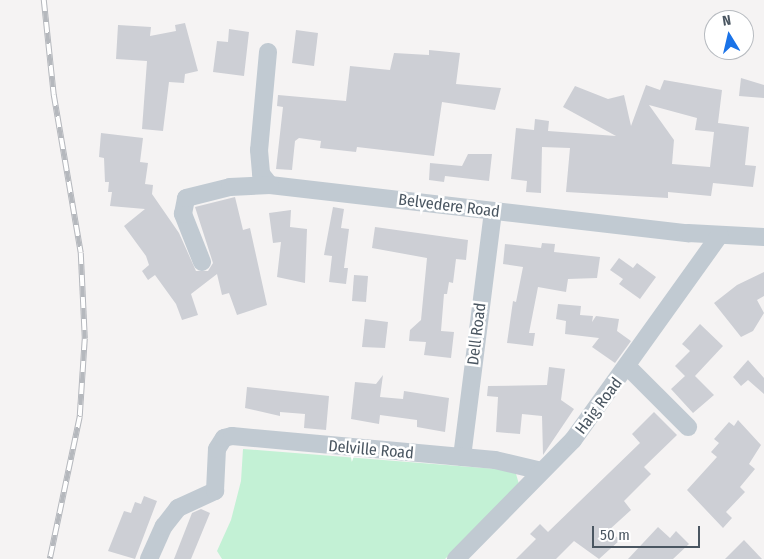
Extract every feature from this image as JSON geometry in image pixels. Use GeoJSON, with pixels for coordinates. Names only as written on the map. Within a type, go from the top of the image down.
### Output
{"type":"FeatureCollection","features":[{"type":"Feature","properties":{"kind":"street"},"geometry":{"type":"LineString","coordinates":[[268,52],[259,150],[261,174],[270,185]]}},
{"type":"Feature","properties":{"kind":"street","name":"Belvedere Road"},"geometry":{"type":"LineString","coordinates":[[202,262],[183,214],[186,198],[230,187],[270,185],[492,211],[720,235],[764,237]]}},
{"type":"Feature","properties":{"kind":"street","name":"Dell Road"},"geometry":{"type":"LineString","coordinates":[[462,457],[492,211]]}},
{"type":"Feature","properties":{"kind":"street","name":"Haig Road"},"geometry":{"type":"LineString","coordinates":[[456,559],[573,440],[628,368],[720,235]]}},
{"type":"Feature","properties":{"kind":"street"},"geometry":{"type":"LineString","coordinates":[[628,368],[688,427]]}},
{"type":"Feature","properties":{"kind":"street","name":"Delville Road"},"geometry":{"type":"LineString","coordinates":[[149,559],[164,526],[178,508],[215,491],[220,443],[232,436],[462,457],[529,466],[542,471]]}},
{"type":"Feature","properties":{"kind":"green space"},"geometry":{"type":"Polygon","coordinates":[[[243,449],[509,470],[516,474],[519,484],[516,493],[445,559],[222,559],[217,551],[231,520],[241,481],[243,449]]]}},
{"type":"Feature","properties":{"kind":"building"},"geometry":{"type":"Polygon","coordinates":[[[185,23],[198,71],[185,74],[184,83],[169,82],[163,131],[142,129],[147,61],[116,59],[118,25],[151,27],[150,36],[176,31],[175,25],[185,23]]]}},
{"type":"Feature","properties":{"kind":"building"},"geometry":{"type":"Polygon","coordinates":[[[229,29],[249,32],[244,76],[213,72],[217,41],[228,42],[229,29]]]}},
{"type":"Feature","properties":{"kind":"building"},"geometry":{"type":"Polygon","coordinates":[[[296,30],[318,33],[314,66],[292,63],[296,30]]]}},
{"type":"Feature","properties":{"kind":"building"},"geometry":{"type":"Polygon","coordinates":[[[429,50],[460,53],[456,84],[501,88],[495,110],[442,102],[434,156],[357,147],[356,152],[320,148],[321,141],[299,138],[295,141],[292,170],[276,169],[283,107],[277,106],[278,95],[346,101],[350,66],[390,70],[394,53],[429,55],[429,50]]]}},
{"type":"Feature","properties":{"kind":"building"},"geometry":{"type":"Polygon","coordinates":[[[741,78],[764,85],[764,98],[739,96],[741,78]]]}},
{"type":"Feature","properties":{"kind":"building"},"geometry":{"type":"Polygon","coordinates":[[[664,80],[722,90],[718,123],[749,127],[745,165],[756,166],[753,187],[713,183],[711,196],[668,192],[668,198],[566,192],[570,148],[542,147],[541,193],[526,192],[527,181],[511,179],[516,128],[534,130],[535,119],[549,121],[548,131],[616,136],[563,107],[575,86],[608,99],[624,95],[631,126],[646,85],[660,90],[664,80]],[[649,105],[674,140],[672,164],[710,167],[714,132],[695,130],[697,118],[649,105]]]}},
{"type":"Feature","properties":{"kind":"building"},"geometry":{"type":"Polygon","coordinates":[[[101,133],[143,138],[140,162],[148,163],[145,184],[153,185],[152,194],[179,233],[196,271],[208,271],[213,263],[195,207],[235,197],[243,230],[250,228],[267,305],[237,315],[229,293],[222,295],[217,274],[191,294],[198,315],[182,320],[176,304],[155,275],[148,280],[142,271],[149,265],[146,256],[124,226],[145,209],[110,206],[112,192],[108,192],[109,182],[105,182],[104,158],[99,157],[101,133]]]}},
{"type":"Feature","properties":{"kind":"building"},"geometry":{"type":"Polygon","coordinates":[[[468,154],[492,154],[489,181],[445,176],[444,182],[429,180],[430,163],[462,166],[468,154]]]}},
{"type":"Feature","properties":{"kind":"building"},"geometry":{"type":"Polygon","coordinates":[[[333,207],[344,209],[341,228],[349,229],[344,268],[348,268],[346,284],[329,282],[332,256],[324,255],[333,207]]]}},
{"type":"Feature","properties":{"kind":"building"},"geometry":{"type":"Polygon","coordinates":[[[291,210],[290,227],[307,229],[305,283],[277,277],[281,242],[273,243],[269,213],[291,210]]]}},
{"type":"Feature","properties":{"kind":"building"},"geometry":{"type":"Polygon","coordinates":[[[375,227],[468,240],[466,260],[456,259],[453,283],[449,282],[447,294],[444,294],[441,331],[454,332],[451,358],[424,355],[426,342],[409,341],[410,330],[421,320],[427,258],[372,248],[375,227]]]}},
{"type":"Feature","properties":{"kind":"building"},"geometry":{"type":"Polygon","coordinates":[[[542,243],[555,244],[554,252],[600,257],[597,278],[568,279],[566,292],[538,287],[529,333],[535,333],[533,346],[507,343],[513,301],[516,302],[523,267],[503,264],[505,244],[541,248],[542,243]]]}},
{"type":"Feature","properties":{"kind":"building"},"geometry":{"type":"Polygon","coordinates":[[[619,258],[633,268],[637,263],[656,277],[640,299],[619,284],[623,279],[610,270],[619,258]]]}},
{"type":"Feature","properties":{"kind":"building"},"geometry":{"type":"Polygon","coordinates":[[[764,272],[764,296],[757,300],[764,313],[753,331],[741,337],[714,303],[737,285],[764,272]]]}},
{"type":"Feature","properties":{"kind":"building"},"geometry":{"type":"Polygon","coordinates":[[[354,275],[368,276],[366,302],[352,301],[354,275]]]}},
{"type":"Feature","properties":{"kind":"building"},"geometry":{"type":"Polygon","coordinates":[[[558,304],[581,306],[580,315],[593,316],[592,322],[596,316],[619,319],[617,331],[631,341],[615,363],[592,347],[599,338],[565,334],[566,321],[556,319],[558,304]]]}},
{"type":"Feature","properties":{"kind":"building"},"geometry":{"type":"Polygon","coordinates":[[[365,319],[388,322],[385,348],[362,347],[365,319]]]}},
{"type":"Feature","properties":{"kind":"building"},"geometry":{"type":"Polygon","coordinates":[[[700,324],[723,346],[695,376],[714,395],[693,413],[671,389],[685,376],[675,366],[690,351],[682,344],[700,324]]]}},
{"type":"Feature","properties":{"kind":"building"},"geometry":{"type":"Polygon","coordinates":[[[748,360],[764,378],[764,394],[748,380],[741,386],[733,377],[748,360]]]}},
{"type":"Feature","properties":{"kind":"building"},"geometry":{"type":"Polygon","coordinates":[[[549,367],[565,369],[561,400],[574,409],[543,455],[542,416],[522,414],[520,434],[496,432],[498,397],[487,396],[488,386],[547,385],[549,367]]]}},
{"type":"Feature","properties":{"kind":"building"},"geometry":{"type":"Polygon","coordinates":[[[383,375],[380,397],[403,399],[404,391],[449,398],[445,432],[417,427],[417,420],[380,415],[379,424],[351,419],[355,382],[376,384],[383,375]]]}},
{"type":"Feature","properties":{"kind":"building"},"geometry":{"type":"Polygon","coordinates":[[[247,387],[329,396],[326,430],[304,428],[305,414],[280,412],[280,416],[245,408],[247,387]]]}},
{"type":"Feature","properties":{"kind":"building"},"geometry":{"type":"Polygon","coordinates":[[[654,412],[677,435],[644,467],[651,474],[624,501],[631,510],[609,530],[620,540],[599,559],[574,541],[556,559],[516,559],[536,539],[530,534],[540,524],[548,532],[640,443],[632,434],[654,412]]]}},
{"type":"Feature","properties":{"kind":"building"},"geometry":{"type":"Polygon","coordinates":[[[738,420],[761,445],[749,464],[755,469],[740,487],[745,492],[726,512],[732,518],[723,528],[687,490],[717,457],[711,452],[719,443],[714,439],[729,422],[734,426],[738,420]]]}},
{"type":"Feature","properties":{"kind":"building"},"geometry":{"type":"Polygon","coordinates":[[[144,496],[157,501],[135,559],[108,551],[124,511],[131,513],[135,502],[141,504],[144,496]]]}},
{"type":"Feature","properties":{"kind":"building"},"geometry":{"type":"Polygon","coordinates":[[[201,509],[210,513],[191,559],[174,559],[192,513],[201,509]]]}},
{"type":"Feature","properties":{"kind":"building"},"geometry":{"type":"Polygon","coordinates":[[[658,527],[670,538],[676,531],[689,544],[673,559],[628,559],[658,527]]]}},
{"type":"Feature","properties":{"kind":"building"},"geometry":{"type":"Polygon","coordinates":[[[744,540],[762,559],[725,559],[744,540]]]}},
{"type":"Feature","properties":{"kind":"railway"},"geometry":{"type":"LineString","coordinates":[[44,0],[54,95],[81,253],[85,339],[80,417],[50,559]]}}]}
